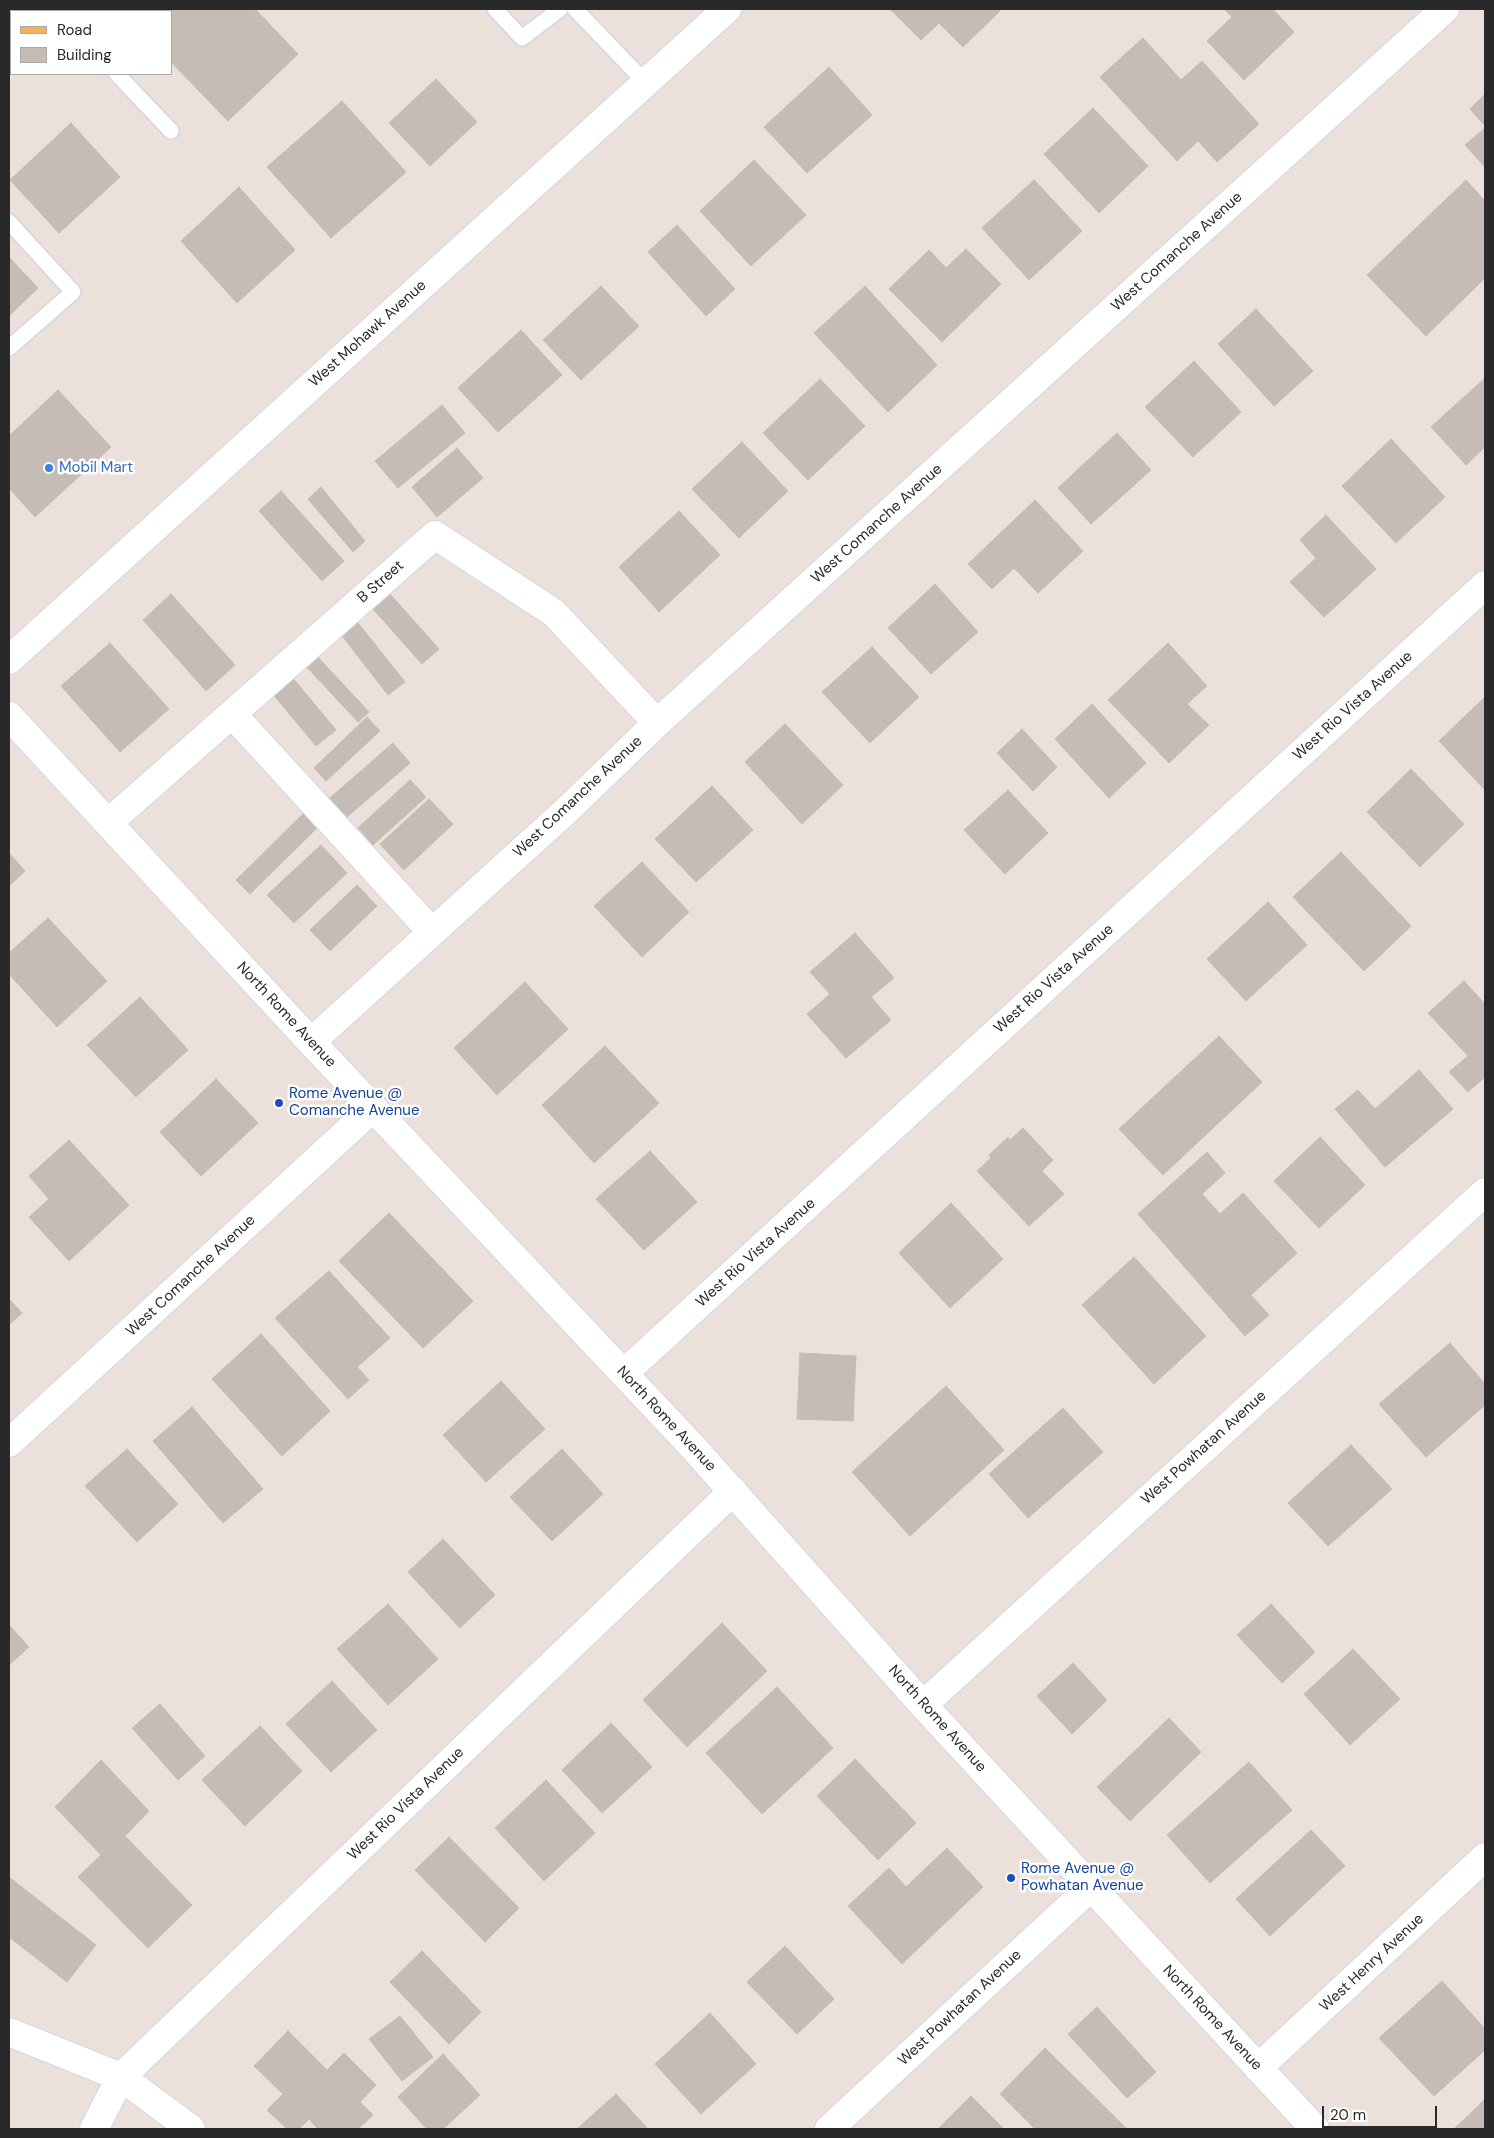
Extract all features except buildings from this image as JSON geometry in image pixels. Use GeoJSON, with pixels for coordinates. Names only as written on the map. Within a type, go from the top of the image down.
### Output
{"type":"FeatureCollection","features":[{"type":"Feature","properties":{"kind":"street","name":"West Mohawk Avenue"},"geometry":{"type":"LineString","coordinates":[[9,660],[727,9]]}},
{"type":"Feature","properties":{"kind":"street","name":"West Comanche Avenue"},"geometry":{"type":"LineString","coordinates":[[311,1042],[566,810],[657,724],[1445,9]]}},
{"type":"Feature","properties":{"kind":"street","name":"B Street"},"geometry":{"type":"LineString","coordinates":[[108,823],[435,535],[554,613],[657,724]]}},
{"type":"Feature","properties":{"kind":"street","name":"West Rio Vista Avenue"},"geometry":{"type":"LineString","coordinates":[[624,1373],[1485,585]]}},
{"type":"Feature","properties":{"kind":"street"},"geometry":{"type":"LineString","coordinates":[[232,714],[432,932]]}},
{"type":"Feature","properties":{"kind":"street","name":"North Rome Avenue"},"geometry":{"type":"LineString","coordinates":[[11,724],[108,823],[311,1042],[624,1373],[733,1491],[923,1704],[1315,2129]]}},
{"type":"Feature","properties":{"kind":"street","name":"West Comanche Avenue"},"geometry":{"type":"LineString","coordinates":[[9,1443],[373,1108]]}},
{"type":"Feature","properties":{"kind":"street","name":"West Powhatan Avenue"},"geometry":{"type":"LineString","coordinates":[[923,1704],[1485,1192]]}},
{"type":"Feature","properties":{"kind":"street","name":"West Rio Vista Avenue"},"geometry":{"type":"LineString","coordinates":[[94,2129],[121,2077],[733,1491]]}},
{"type":"Feature","properties":{"kind":"street","name":"West Henry Avenue"},"geometry":{"type":"LineString","coordinates":[[1258,2068],[1485,1857]]}},
{"type":"Feature","properties":{"kind":"street","name":"West Powhatan Avenue"},"geometry":{"type":"LineString","coordinates":[[829,2129],[1091,1887]]}},
{"type":"Feature","properties":{"kind":"street"},"geometry":{"type":"LineString","coordinates":[[9,2032],[121,2077],[191,2129]]}},
{"type":"Feature","properties":{"kind":"lane"},"geometry":{"type":"LineString","coordinates":[[495,9],[522,38],[560,9]]}},
{"type":"Feature","properties":{"kind":"lane"},"geometry":{"type":"LineString","coordinates":[[575,9],[646,82]]}},
{"type":"Feature","properties":{"kind":"lane"},"geometry":{"type":"LineString","coordinates":[[118,75],[170,131]]}},
{"type":"Feature","properties":{"kind":"lane"},"geometry":{"type":"LineString","coordinates":[[9,222],[73,292],[9,348]]}},
{"type":"Feature","properties":{"kind":"place","name":"Mobil Mart"},"geometry":{"type":"Point","coordinates":[49,468]}},
{"type":"Feature","properties":{"kind":"place","name":"Rome Avenue @ Comanche Avenue"},"geometry":{"type":"Point","coordinates":[279,1103]}},
{"type":"Feature","properties":{"kind":"place","name":"Rome Avenue @ Powhatan Avenue"},"geometry":{"type":"Point","coordinates":[1011,1878]}}]}
